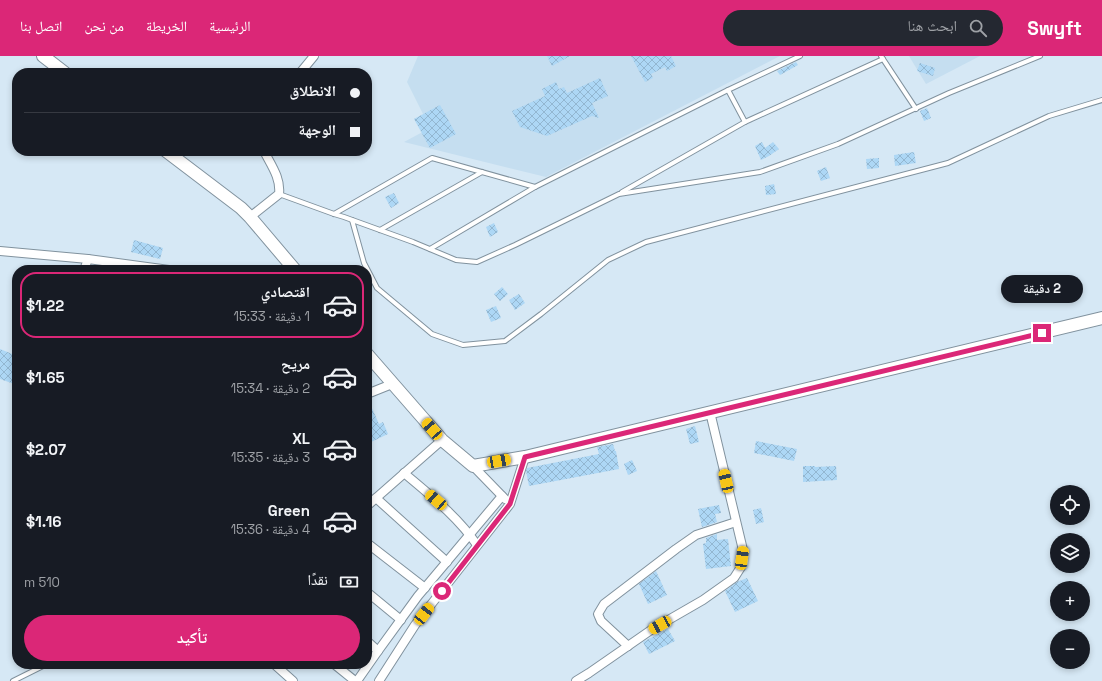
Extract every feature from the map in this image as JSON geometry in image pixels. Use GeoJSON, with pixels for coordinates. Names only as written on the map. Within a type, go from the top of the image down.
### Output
{"type":"FeatureCollection","features":[{"type":"Feature","properties":{"kind":"street"},"geometry":{"type":"LineString","coordinates":[[43,56],[59,68]]}},
{"type":"Feature","properties":{"kind":"street"},"geometry":{"type":"LineString","coordinates":[[304,68],[314,56]]}},
{"type":"Feature","properties":{"kind":"street"},"geometry":{"type":"LineString","coordinates":[[173,156],[241,208],[291,265]]}},
{"type":"Feature","properties":{"kind":"street"},"geometry":{"type":"LineString","coordinates":[[250,218],[279,194],[279,180],[267,156]]}},
{"type":"Feature","properties":{"kind":"street"},"geometry":{"type":"LineString","coordinates":[[0,251],[88,259],[132,265]]}},
{"type":"Feature","properties":{"kind":"street"},"geometry":{"type":"LineString","coordinates":[[86,265],[88,259]]}},
{"type":"Feature","properties":{"kind":"street"},"geometry":{"type":"LineString","coordinates":[[474,466],[525,457],[1102,318]]}},
{"type":"Feature","properties":{"kind":"street"},"geometry":{"type":"LineString","coordinates":[[372,360],[442,440],[474,466],[510,504]]}},
{"type":"Feature","properties":{"kind":"street"},"geometry":{"type":"LineString","coordinates":[[372,392],[392,384]]}},
{"type":"Feature","properties":{"kind":"street"},"geometry":{"type":"LineString","coordinates":[[576,681],[651,630],[703,600],[734,578],[741,567],[743,550],[710,412]]}},
{"type":"Feature","properties":{"kind":"street"},"geometry":{"type":"LineString","coordinates":[[372,502],[442,440]]}},
{"type":"Feature","properties":{"kind":"street"},"geometry":{"type":"LineString","coordinates":[[379,681],[414,626],[510,504],[525,457]]}},
{"type":"Feature","properties":{"kind":"street"},"geometry":{"type":"LineString","coordinates":[[404,473],[446,509],[470,535],[477,546]]}},
{"type":"Feature","properties":{"kind":"street"},"geometry":{"type":"LineString","coordinates":[[372,659],[425,588],[502,496]]}},
{"type":"Feature","properties":{"kind":"street"},"geometry":{"type":"LineString","coordinates":[[376,498],[447,562]]}},
{"type":"Feature","properties":{"kind":"street"},"geometry":{"type":"LineString","coordinates":[[628,646],[601,621],[598,614],[604,604],[676,549],[696,536],[736,522]]}},
{"type":"Feature","properties":{"kind":"street"},"geometry":{"type":"LineString","coordinates":[[372,547],[425,588]]}},
{"type":"Feature","properties":{"kind":"street"},"geometry":{"type":"LineString","coordinates":[[372,596],[401,620]]}},
{"type":"Feature","properties":{"kind":"street"},"geometry":{"type":"LineString","coordinates":[[372,646],[378,651]]}},
{"type":"Feature","properties":{"kind":"street"},"geometry":{"type":"LineString","coordinates":[[280,669],[293,681]]}},
{"type":"Feature","properties":{"kind":"street"},"geometry":{"type":"LineString","coordinates":[[340,669],[356,681],[365,669]]}},
{"type":"Feature","properties":{"kind":"lane"},"geometry":{"type":"LineString","coordinates":[[430,248],[535,187],[728,90],[800,56]]}},
{"type":"Feature","properties":{"kind":"lane"},"geometry":{"type":"LineString","coordinates":[[619,194],[760,172],[838,144],[949,93],[1040,56]]}},
{"type":"Feature","properties":{"kind":"lane"},"geometry":{"type":"LineString","coordinates":[[279,194],[430,248],[456,260],[477,262],[515,246],[619,194],[745,122],[882,58],[916,109]]}},
{"type":"Feature","properties":{"kind":"lane"},"geometry":{"type":"LineString","coordinates":[[728,90],[745,122]]}},
{"type":"Feature","properties":{"kind":"lane"},"geometry":{"type":"LineString","coordinates":[[372,278],[377,288],[432,334],[463,344],[505,341],[608,260],[646,242],[948,163],[1049,116],[1102,100]]}},
{"type":"Feature","properties":{"kind":"lane"},"geometry":{"type":"LineString","coordinates":[[334,214],[432,158],[535,187]]}},
{"type":"Feature","properties":{"kind":"lane"},"geometry":{"type":"LineString","coordinates":[[380,230],[482,172]]}},
{"type":"Feature","properties":{"kind":"lane"},"geometry":{"type":"LineString","coordinates":[[352,220],[365,265]]}},
{"type":"Feature","properties":{"kind":"lane"},"geometry":{"type":"LineString","coordinates":[[13,681],[37,669]]}},
{"type":"Feature","properties":{"kind":"shaded area"},"geometry":{"type":"Polygon","coordinates":[[[418,56],[780,56],[546,177],[404,142],[430,128],[407,82],[418,56]]]}},
{"type":"Feature","properties":{"kind":"shaded area"},"geometry":{"type":"Polygon","coordinates":[[[909,56],[980,56],[926,84],[909,56]]]}},
{"type":"Feature","properties":{"kind":"building"},"geometry":{"type":"Polygon","coordinates":[[[547,56],[570,56],[552,66],[547,56]]]}},
{"type":"Feature","properties":{"kind":"building"},"geometry":{"type":"Polygon","coordinates":[[[631,56],[671,56],[676,66],[667,71],[665,67],[651,74],[653,78],[645,82],[631,56]]]}},
{"type":"Feature","properties":{"kind":"building"},"geometry":{"type":"Polygon","coordinates":[[[796,62],[798,65],[780,75],[777,71],[796,62]]]}},
{"type":"Feature","properties":{"kind":"building"},"geometry":{"type":"Polygon","coordinates":[[[920,63],[935,68],[933,76],[917,71],[920,63]]]}},
{"type":"Feature","properties":{"kind":"building"},"geometry":{"type":"Polygon","coordinates":[[[600,78],[608,96],[592,103],[599,118],[592,116],[547,136],[520,127],[512,111],[545,96],[542,89],[556,82],[559,89],[564,87],[567,93],[600,78]]]}},
{"type":"Feature","properties":{"kind":"building"},"geometry":{"type":"Polygon","coordinates":[[[440,105],[456,134],[430,148],[414,119],[440,105]]]}},
{"type":"Feature","properties":{"kind":"building"},"geometry":{"type":"Polygon","coordinates":[[[927,108],[931,118],[924,121],[920,111],[927,108]]]}},
{"type":"Feature","properties":{"kind":"building"},"geometry":{"type":"Polygon","coordinates":[[[762,142],[765,148],[773,142],[779,149],[761,160],[755,146],[762,142]]]}},
{"type":"Feature","properties":{"kind":"building"},"geometry":{"type":"Polygon","coordinates":[[[914,152],[916,163],[895,166],[894,155],[914,152]]]}},
{"type":"Feature","properties":{"kind":"building"},"geometry":{"type":"Polygon","coordinates":[[[879,158],[879,168],[867,169],[866,159],[879,158]]]}},
{"type":"Feature","properties":{"kind":"building"},"geometry":{"type":"Polygon","coordinates":[[[826,167],[830,178],[821,181],[817,171],[826,167]]]}},
{"type":"Feature","properties":{"kind":"building"},"geometry":{"type":"Polygon","coordinates":[[[774,184],[776,194],[766,195],[765,186],[774,184]]]}},
{"type":"Feature","properties":{"kind":"building"},"geometry":{"type":"Polygon","coordinates":[[[394,193],[399,203],[391,208],[385,197],[394,193]]]}},
{"type":"Feature","properties":{"kind":"building"},"geometry":{"type":"Polygon","coordinates":[[[494,223],[498,232],[490,237],[486,227],[494,223]]]}},
{"type":"Feature","properties":{"kind":"building"},"geometry":{"type":"Polygon","coordinates":[[[134,240],[163,248],[160,259],[131,252],[134,240]]]}},
{"type":"Feature","properties":{"kind":"building"},"geometry":{"type":"Polygon","coordinates":[[[502,287],[508,294],[500,301],[494,294],[502,287]]]}},
{"type":"Feature","properties":{"kind":"building"},"geometry":{"type":"Polygon","coordinates":[[[519,294],[525,303],[515,310],[509,300],[519,294]]]}},
{"type":"Feature","properties":{"kind":"building"},"geometry":{"type":"Polygon","coordinates":[[[496,306],[501,318],[491,322],[486,310],[496,306]]]}},
{"type":"Feature","properties":{"kind":"building"},"geometry":{"type":"Polygon","coordinates":[[[0,349],[12,354],[12,383],[0,379],[0,349]]]}},
{"type":"Feature","properties":{"kind":"building"},"geometry":{"type":"Polygon","coordinates":[[[372,408],[379,424],[383,422],[388,434],[372,442],[372,408]]]}},
{"type":"Feature","properties":{"kind":"building"},"geometry":{"type":"Polygon","coordinates":[[[695,426],[699,442],[690,444],[686,429],[695,426]]]}},
{"type":"Feature","properties":{"kind":"building"},"geometry":{"type":"Polygon","coordinates":[[[756,441],[797,449],[794,461],[754,453],[756,441]]]}},
{"type":"Feature","properties":{"kind":"building"},"geometry":{"type":"Polygon","coordinates":[[[613,444],[616,451],[619,469],[529,486],[526,471],[527,468],[599,454],[597,447],[613,444]]]}},
{"type":"Feature","properties":{"kind":"building"},"geometry":{"type":"Polygon","coordinates":[[[632,460],[637,471],[628,475],[624,464],[632,460]]]}},
{"type":"Feature","properties":{"kind":"building"},"geometry":{"type":"Polygon","coordinates":[[[803,466],[836,466],[837,480],[803,482],[803,466]]]}},
{"type":"Feature","properties":{"kind":"building"},"geometry":{"type":"Polygon","coordinates":[[[719,505],[721,513],[715,514],[717,522],[702,527],[698,509],[719,505]]]}},
{"type":"Feature","properties":{"kind":"building"},"geometry":{"type":"Polygon","coordinates":[[[761,508],[764,522],[756,524],[753,510],[761,508]]]}},
{"type":"Feature","properties":{"kind":"building"},"geometry":{"type":"Polygon","coordinates":[[[717,534],[717,540],[728,539],[731,566],[706,569],[703,544],[706,543],[706,538],[717,534]]]}},
{"type":"Feature","properties":{"kind":"building"},"geometry":{"type":"Polygon","coordinates":[[[656,571],[667,595],[648,604],[639,584],[656,571]]]}},
{"type":"Feature","properties":{"kind":"building"},"geometry":{"type":"Polygon","coordinates":[[[747,578],[758,601],[735,612],[725,591],[737,582],[747,578]]]}},
{"type":"Feature","properties":{"kind":"building"},"geometry":{"type":"Polygon","coordinates":[[[668,629],[675,641],[649,654],[643,642],[668,629]]]}},
{"type":"Feature","properties":{"kind":"route"},"geometry":{"type":"LineString","coordinates":[[442,591],[510,504],[525,457],[1042,333]]}}]}
